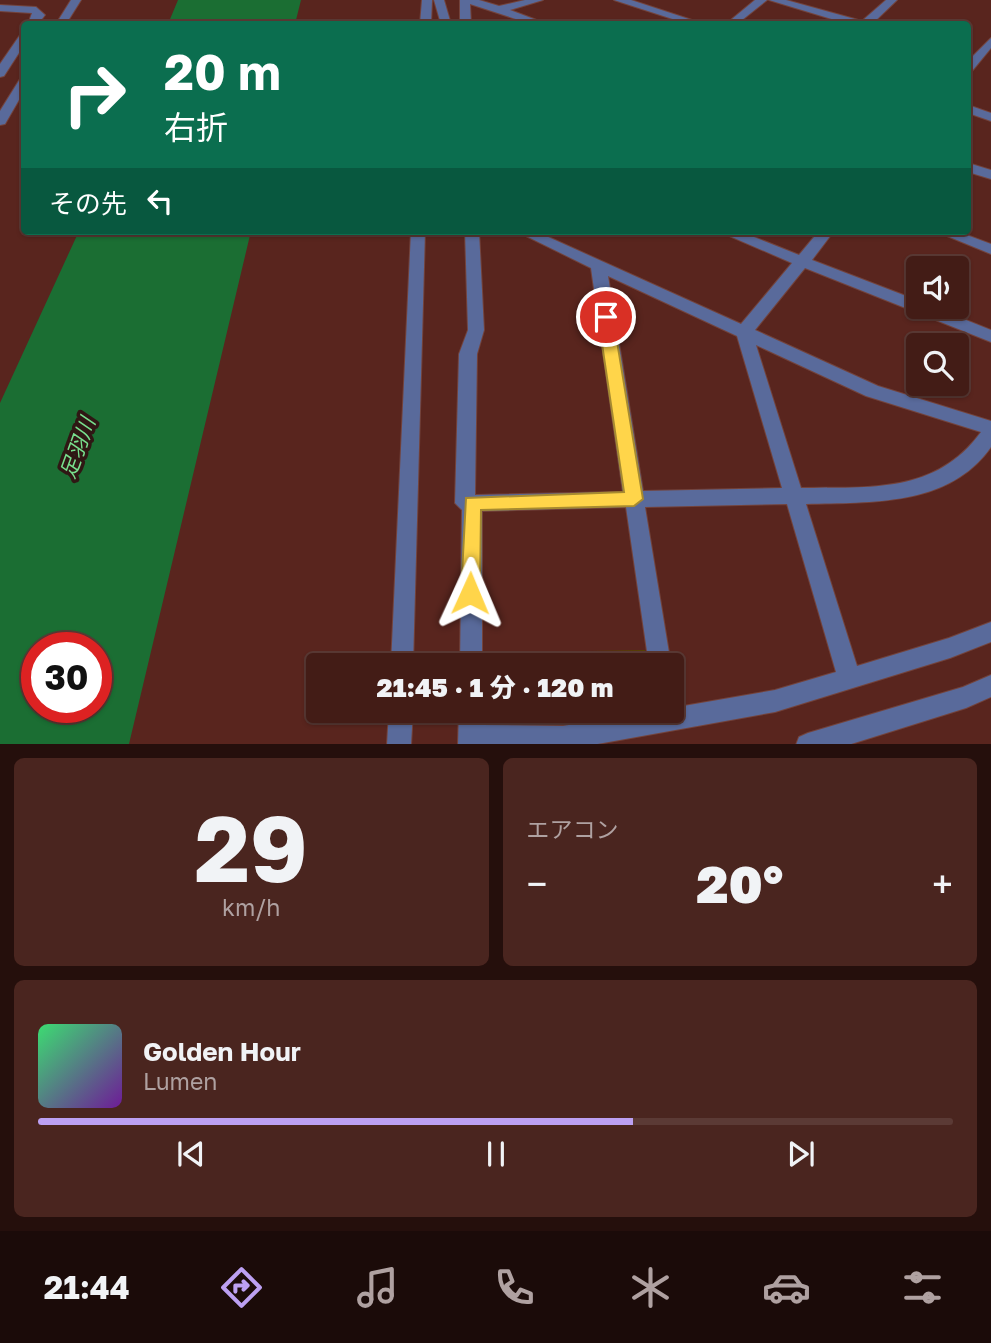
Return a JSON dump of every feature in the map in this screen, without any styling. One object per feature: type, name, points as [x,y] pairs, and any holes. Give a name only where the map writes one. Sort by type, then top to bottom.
[{"type":"street","points":[[63,21],[76,0]]},
{"type":"street","points":[[426,21],[427,0]]},
{"type":"street","points":[[439,0],[445,21]]},
{"type":"street","points":[[498,10],[538,0]]},
{"type":"street","points":[[619,0],[688,21]]},
{"type":"street","points":[[735,21],[762,0]]},
{"type":"street","points":[[774,0],[848,21]]},
{"type":"street","points":[[869,21],[892,0]]},
{"type":"street","points":[[466,21],[470,1],[532,21]]},
{"type":"street","points":[[0,8],[36,10],[39,15],[35,21]]},
{"type":"street","points":[[971,60],[991,41]]},
{"type":"street","points":[[0,73],[21,42]]},
{"type":"street","points":[[971,61],[991,63]]},
{"type":"street","points":[[0,121],[21,87]]},
{"type":"street","points":[[971,110],[991,117]]},
{"type":"street","points":[[971,168],[991,175]]},
{"type":"street","points":[[402,653],[418,235]]},
{"type":"street","points":[[472,235],[476,330],[468,354],[465,503],[885,494],[928,485],[953,474],[974,457],[991,433]]},
{"type":"street","points":[[532,235],[907,404],[991,428]]},
{"type":"street","points":[[735,235],[991,336]]},
{"type":"street","points":[[744,332],[824,235]]},
{"type":"street","points":[[953,235],[991,249]]},
{"type":"street","points":[[598,265],[658,653]]},
{"type":"street","points":[[744,332],[850,679]]},
{"type":"street","points":[[471,653],[472,503]]},
{"type":"street","points":[[684,714],[775,701],[991,632]]},
{"type":"street","points":[[808,744],[954,701],[991,686]]},
{"type":"street","points":[[400,744],[401,723]]},
{"type":"street","points":[[471,740],[563,738],[635,723]]},
{"type":"shaded area","points":[[645,650],[645,653],[487,653]]},
{"type":"water","points":[[178,0],[301,0],[296,21],[169,21]]},
{"type":"water","name":"足羽川","points":[[77,235],[250,235],[129,744],[0,744],[0,403]]},
{"type":"route","points":[[470,593],[472,503],[634,499],[606,317]]}]
